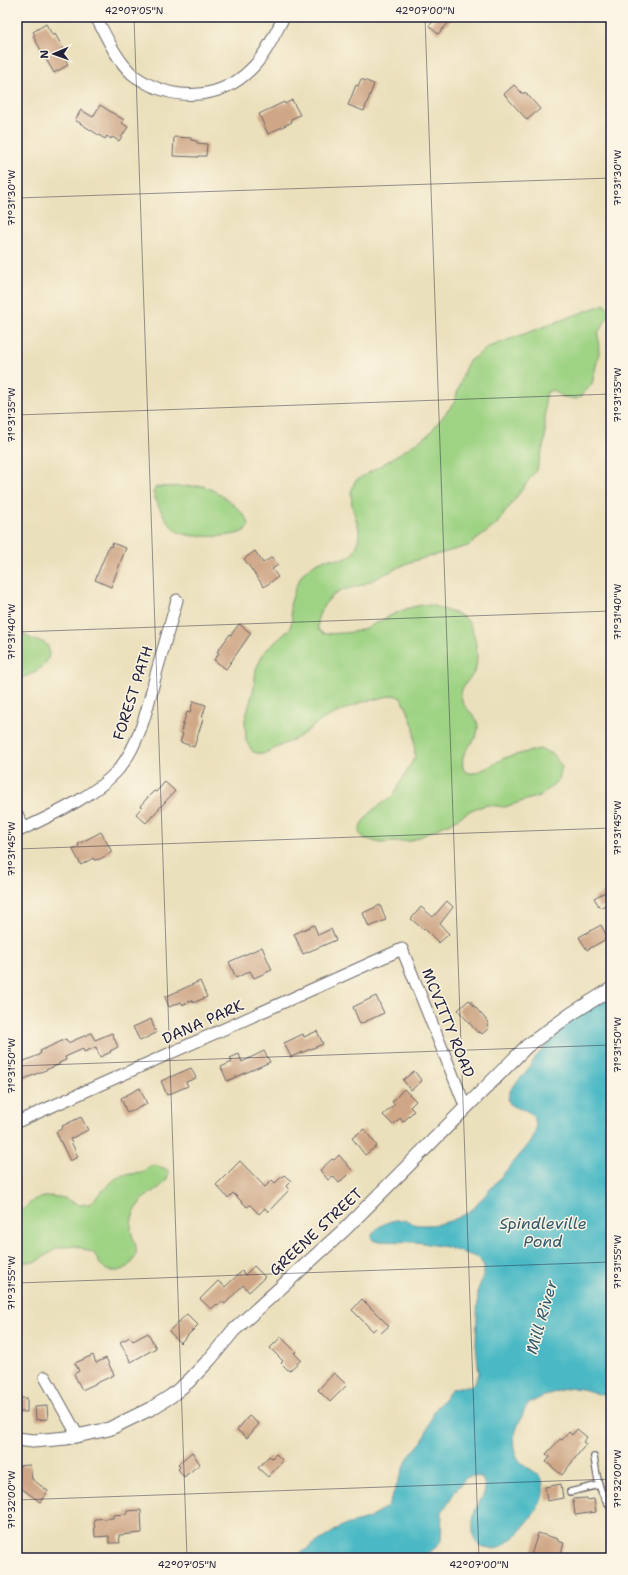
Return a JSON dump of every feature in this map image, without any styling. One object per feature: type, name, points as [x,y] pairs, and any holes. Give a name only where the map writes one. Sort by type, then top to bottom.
[{"type":"street","points":[[96,17],[121,62],[133,75],[158,88],[175,94],[190,96],[218,90],[238,80],[250,71],[263,55],[284,17]]},
{"type":"street","name":"FOREST PATH","points":[[21,830],[87,795],[118,770],[128,755],[137,736],[148,704],[177,600]]},
{"type":"street","points":[[17,814],[21,830]]},
{"type":"street","name":"MCVITTY ROAD","points":[[402,949],[466,1108]]},
{"type":"street","name":"DANA PARK","points":[[17,1122],[402,949]]},
{"type":"street","name":"GREENE STREET","points":[[17,1439],[33,1441],[48,1440],[78,1436],[109,1429],[130,1420],[171,1396],[188,1382],[210,1359],[233,1331],[344,1230],[527,1046],[571,1014],[611,989]]},
{"type":"street","points":[[45,1377],[78,1436]]},
{"type":"lane","points":[[594,1457],[599,1485],[604,1500],[611,1507]]},
{"type":"lane","points":[[570,1492],[599,1485]]},
{"type":"green space","points":[[605,304],[611,312],[598,333],[599,353],[592,384],[577,399],[563,397],[553,390],[547,392],[545,401],[545,440],[537,469],[496,525],[468,546],[410,562],[362,585],[343,590],[332,596],[324,605],[318,617],[318,629],[323,634],[359,631],[406,609],[422,605],[434,606],[465,618],[474,634],[477,662],[475,671],[465,684],[461,692],[461,696],[464,704],[475,718],[478,727],[474,740],[463,757],[463,769],[468,773],[474,773],[487,768],[504,758],[539,749],[553,754],[562,767],[559,779],[542,795],[505,807],[487,805],[473,809],[450,823],[411,841],[380,843],[364,838],[359,833],[361,824],[373,810],[393,795],[415,757],[414,728],[401,698],[394,695],[359,703],[323,719],[299,737],[263,754],[253,752],[246,741],[245,720],[254,688],[256,669],[264,652],[290,629],[292,620],[290,605],[296,586],[303,573],[316,563],[325,559],[345,559],[353,554],[358,543],[359,529],[352,506],[351,492],[355,481],[428,435],[454,403],[465,368],[469,361],[489,347]]},
{"type":"green space","points":[[203,486],[222,496],[242,513],[249,524],[244,531],[230,535],[198,536],[180,533],[172,527],[162,513],[153,493],[156,487]]},
{"type":"green space","points":[[17,629],[32,639],[45,643],[49,652],[48,658],[42,667],[17,680]]},
{"type":"green space","points":[[156,1165],[166,1169],[169,1172],[164,1183],[145,1197],[137,1207],[132,1219],[131,1227],[131,1232],[136,1246],[136,1254],[128,1267],[117,1271],[107,1270],[99,1263],[94,1253],[76,1246],[57,1248],[36,1262],[22,1262],[17,1264],[17,1214],[35,1199],[50,1196],[64,1198],[79,1205],[89,1204],[115,1179],[123,1175],[141,1173],[150,1166]]},
{"type":"water","name":"Spindleville Pond","points":[[611,998],[611,1396],[605,1396],[584,1389],[572,1388],[545,1396],[526,1407],[515,1434],[514,1450],[518,1459],[524,1465],[541,1477],[543,1495],[538,1507],[529,1521],[510,1541],[498,1548],[491,1549],[480,1546],[473,1534],[476,1509],[484,1494],[485,1487],[481,1477],[471,1476],[466,1478],[456,1490],[442,1512],[441,1541],[432,1551],[420,1558],[293,1558],[342,1526],[368,1519],[388,1506],[408,1458],[423,1440],[435,1410],[452,1389],[459,1387],[470,1387],[475,1382],[479,1374],[476,1344],[478,1290],[484,1274],[484,1266],[479,1258],[446,1247],[416,1242],[374,1241],[371,1238],[373,1234],[384,1224],[395,1220],[404,1220],[417,1225],[445,1223],[469,1212],[474,1208],[531,1142],[535,1134],[536,1125],[534,1117],[527,1111],[514,1107],[510,1104],[508,1098],[511,1089],[536,1057],[568,1022]]},
{"type":"building","points":[[437,17],[454,17],[438,34],[429,26]]},
{"type":"building","points":[[46,24],[53,36],[55,34],[63,48],[61,49],[68,65],[54,73],[33,36],[35,35],[33,32]]},
{"type":"building","points":[[361,79],[374,84],[364,111],[348,105],[356,85],[358,86]]},
{"type":"building","points":[[514,85],[523,94],[525,92],[540,109],[527,120],[504,94]]},
{"type":"building","points":[[292,100],[300,115],[291,119],[292,122],[268,134],[259,114],[284,102],[285,104]]},
{"type":"building","points":[[100,105],[124,120],[122,123],[128,127],[119,141],[112,137],[111,139],[107,136],[105,139],[75,120],[81,110],[93,117]]},
{"type":"building","points":[[174,137],[191,138],[191,140],[197,141],[197,143],[207,144],[206,156],[173,156]]},
{"type":"building","points":[[112,543],[126,548],[111,587],[95,580],[109,546],[111,547]]},
{"type":"building","points":[[255,551],[263,563],[272,557],[278,565],[272,569],[278,577],[264,587],[244,559]]},
{"type":"building","points":[[239,624],[251,633],[226,669],[214,660],[219,653],[217,652]]},
{"type":"building","points":[[193,701],[206,705],[194,747],[180,742],[183,734],[181,733],[182,727],[187,712],[190,713]]},
{"type":"building","points":[[165,782],[175,791],[146,823],[136,814],[142,807],[140,806]]},
{"type":"building","points":[[101,832],[112,852],[100,859],[94,860],[93,858],[81,865],[73,850],[79,846],[78,844]]},
{"type":"building","points":[[605,892],[610,902],[600,908],[594,898]]},
{"type":"building","points":[[447,901],[453,907],[440,924],[449,934],[439,943],[424,928],[423,929],[411,919],[421,907],[433,917]]},
{"type":"building","points":[[380,905],[386,920],[369,927],[363,913]]},
{"type":"building","points":[[314,925],[318,935],[331,929],[336,940],[303,954],[294,934]]},
{"type":"building","points":[[601,925],[608,938],[587,950],[579,937]]},
{"type":"building","points":[[262,947],[272,970],[254,978],[250,971],[236,978],[229,962]]},
{"type":"building","points":[[200,981],[207,997],[193,1003],[192,1000],[183,1005],[181,1002],[169,1007],[165,997]]},
{"type":"building","points":[[376,996],[384,1013],[360,1024],[353,1007]]},
{"type":"building","points":[[469,1000],[489,1023],[487,1025],[489,1028],[482,1034],[479,1031],[478,1033],[458,1010]]},
{"type":"building","points":[[151,1019],[156,1033],[140,1041],[133,1027]]},
{"type":"building","points":[[317,1031],[323,1044],[291,1057],[284,1043],[303,1034],[304,1037]]},
{"type":"building","points":[[91,1033],[95,1040],[112,1033],[118,1047],[100,1057],[96,1047],[84,1052],[83,1049],[65,1057],[66,1060],[59,1063],[60,1064],[17,1082],[17,1064],[39,1055],[41,1053],[40,1051],[66,1039],[68,1043]]},
{"type":"building","points":[[264,1051],[270,1062],[227,1081],[221,1067],[232,1062],[230,1058],[239,1054],[242,1062]]},
{"type":"building","points":[[191,1068],[196,1078],[186,1082],[188,1086],[167,1095],[161,1081]]},
{"type":"building","points":[[414,1071],[422,1081],[411,1090],[403,1080]]},
{"type":"building","points":[[140,1088],[147,1104],[127,1113],[121,1098]]},
{"type":"building","points":[[404,1089],[416,1101],[410,1107],[414,1111],[403,1122],[400,1118],[393,1125],[383,1115],[395,1104],[392,1102]]},
{"type":"building","points":[[81,1117],[88,1130],[70,1139],[78,1157],[70,1161],[56,1132],[63,1128],[62,1126]]},
{"type":"building","points":[[364,1129],[377,1146],[365,1155],[352,1138]]},
{"type":"building","points":[[339,1155],[352,1170],[339,1183],[333,1176],[328,1180],[320,1170]]},
{"type":"building","points":[[240,1161],[265,1187],[272,1180],[275,1183],[284,1175],[291,1181],[286,1186],[289,1190],[268,1212],[265,1208],[259,1214],[250,1205],[247,1207],[233,1193],[228,1198],[216,1185]]},
{"type":"building","points":[[254,1266],[265,1277],[249,1292],[243,1285],[225,1304],[222,1301],[218,1306],[217,1304],[211,1309],[200,1299],[218,1281],[225,1287],[242,1271],[245,1275]]},
{"type":"building","points":[[362,1299],[389,1326],[381,1333],[376,1328],[373,1331],[352,1310]]},
{"type":"building","points":[[187,1314],[198,1325],[180,1343],[169,1331]]},
{"type":"building","points":[[148,1333],[156,1348],[131,1362],[120,1342],[130,1337],[133,1341]]},
{"type":"building","points":[[281,1337],[296,1352],[294,1353],[301,1360],[289,1371],[281,1363],[283,1361],[270,1348]]},
{"type":"building","points":[[93,1355],[96,1363],[106,1358],[114,1375],[82,1390],[74,1374],[79,1371],[75,1363]]},
{"type":"building","points":[[334,1373],[347,1385],[330,1402],[318,1390]]},
{"type":"building","points":[[17,1398],[27,1398],[27,1412],[17,1412]]},
{"type":"building","points":[[47,1406],[48,1419],[36,1420],[35,1407]]},
{"type":"building","points":[[249,1416],[259,1424],[247,1438],[237,1430]]},
{"type":"building","points":[[577,1429],[587,1437],[583,1442],[586,1444],[562,1475],[546,1462],[550,1457],[546,1454],[560,1439],[562,1440],[569,1432],[572,1435]]},
{"type":"building","points":[[192,1452],[200,1464],[184,1477],[178,1469],[180,1467],[178,1464]]},
{"type":"building","points":[[276,1454],[283,1461],[268,1477],[258,1468],[269,1456],[272,1458]]},
{"type":"building","points":[[30,1465],[32,1479],[48,1491],[40,1502],[17,1485],[17,1466]]},
{"type":"building","points":[[561,1484],[563,1498],[547,1501],[545,1487]]},
{"type":"building","points":[[587,1498],[587,1500],[594,1499],[596,1512],[575,1515],[573,1499]]},
{"type":"building","points":[[141,1510],[142,1533],[119,1535],[120,1543],[109,1543],[109,1536],[95,1537],[94,1519],[113,1518],[113,1515],[127,1514],[127,1511]]},
{"type":"building","points":[[538,1533],[558,1539],[558,1541],[564,1543],[560,1558],[530,1558]]},
{"type":"water label","name":"Mill River","points":[[541,1317]]}]
